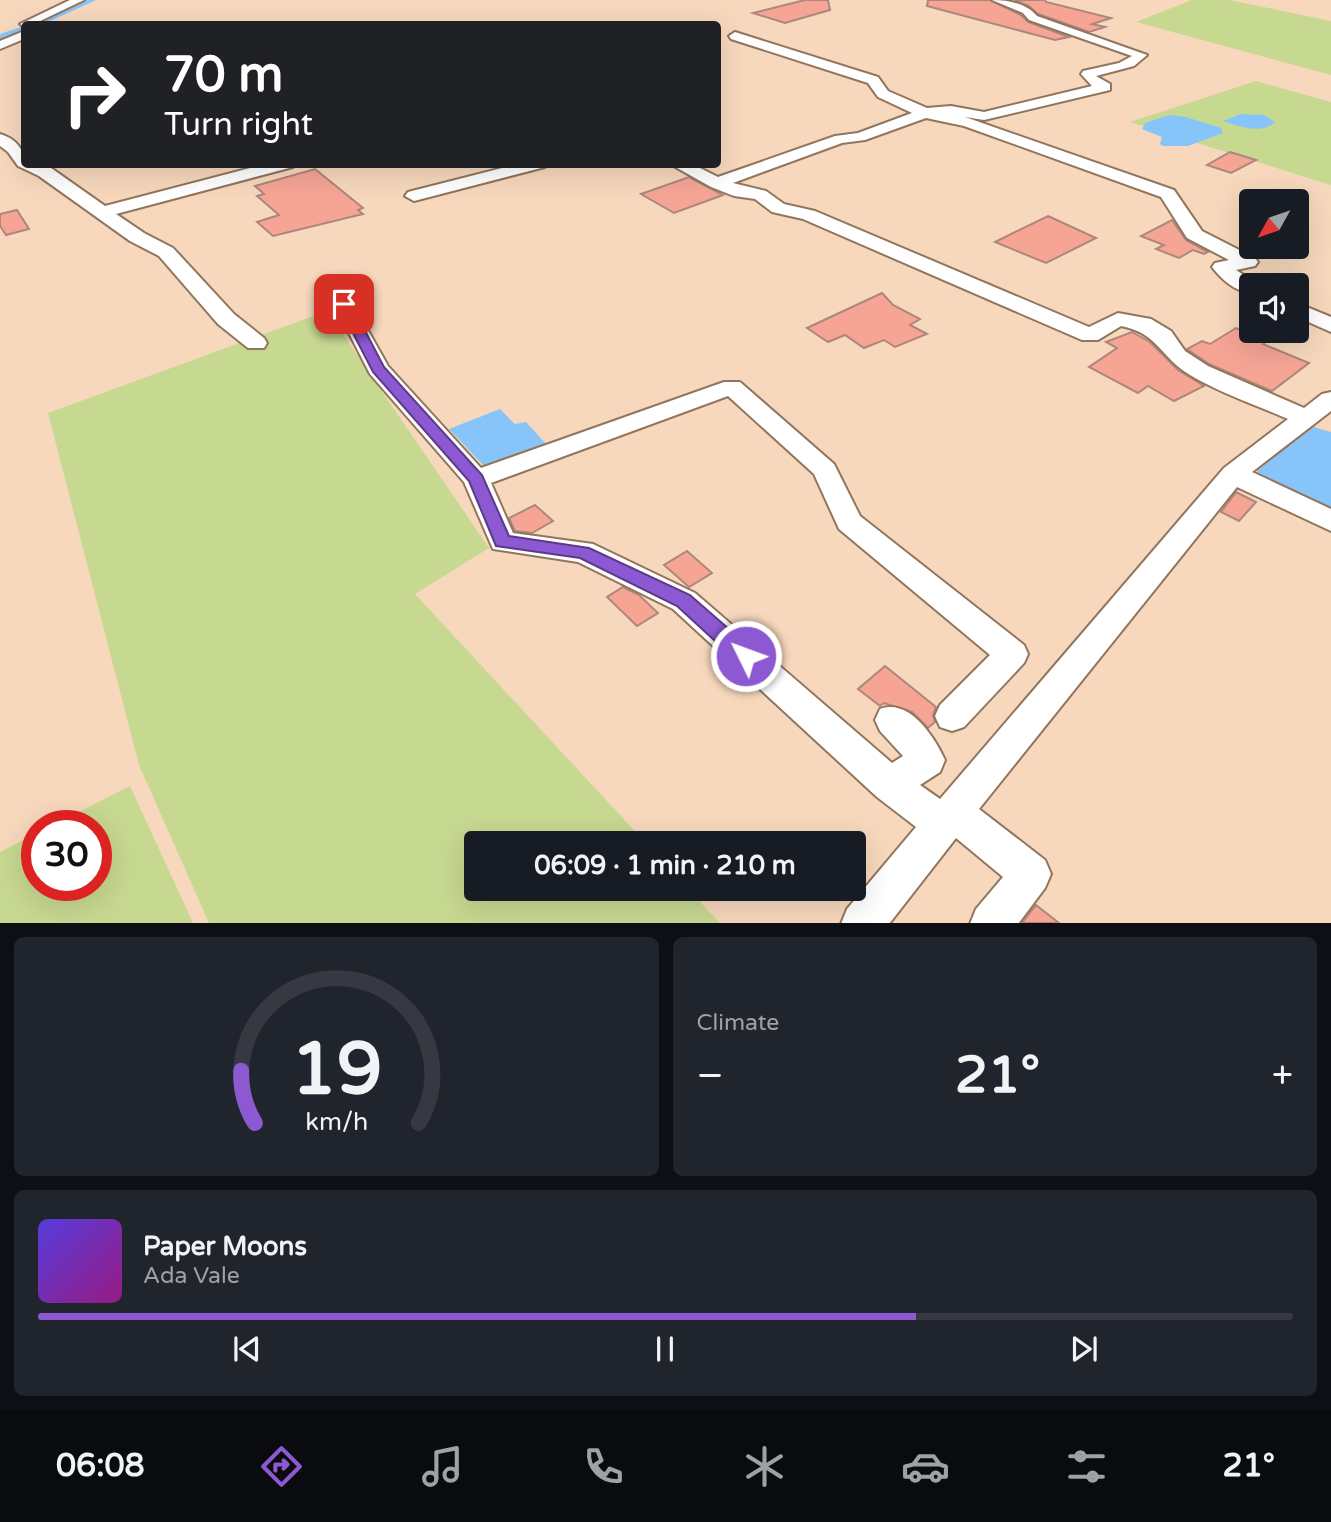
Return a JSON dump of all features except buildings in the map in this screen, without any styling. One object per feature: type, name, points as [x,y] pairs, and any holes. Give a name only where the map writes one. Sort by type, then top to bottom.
[{"type":"street","points":[[717,183],[840,139],[860,136],[925,113],[951,110],[984,116],[1105,86],[1092,81],[1088,74],[1123,67],[1135,62],[1140,55],[1033,18],[1027,11],[997,0]]},
{"type":"street","points":[[55,21],[83,3]]},
{"type":"street","points":[[36,21],[83,3]]},
{"type":"street","points":[[0,34],[21,26]]},
{"type":"street","points":[[0,45],[21,36]]},
{"type":"street","points":[[735,36],[873,80],[883,94],[925,113],[968,122],[1168,194],[1176,211],[1193,226],[1194,234],[1248,262],[1222,267],[1239,283]]},
{"type":"street","points":[[0,139],[14,149],[21,159]]},
{"type":"street","points":[[35,168],[45,172],[137,237],[166,252],[226,319],[256,343]]},
{"type":"street","points":[[103,212],[272,168]]},
{"type":"street","points":[[414,195],[523,168]]},
{"type":"street","points":[[686,168],[740,192],[760,195],[778,208],[809,215],[1090,335],[1118,319],[1143,324],[1163,336],[1177,356],[1200,371],[1306,418]]},
{"type":"street","points":[[344,304],[378,369],[476,479],[503,542],[583,552],[684,601],[890,785],[948,818],[1031,874],[991,923]]},
{"type":"street","points":[[1309,314],[1331,324]]},
{"type":"street","points":[[476,479],[732,387],[825,470],[849,522],[1012,654],[952,716]]},
{"type":"street","points":[[862,923],[1233,474],[1331,399]]},
{"type":"street","points":[[1233,474],[1331,521]]},
{"type":"street","points":[[890,785],[927,760],[906,732],[892,720]]},
{"type":"green space","points":[[1192,0],[1229,0],[1331,21],[1331,75],[1136,22]]},
{"type":"green space","points":[[1256,81],[1331,102],[1331,185],[1130,122]]},
{"type":"green space","points":[[327,311],[489,548],[415,594],[635,831],[464,831],[464,901],[699,901],[720,923],[209,923],[139,765],[48,413]]},
{"type":"green space","points":[[130,786],[193,923],[0,923],[0,852],[21,841],[21,901],[112,901],[112,810],[83,810]]},
{"type":"water","points":[[1241,114],[1264,115],[1275,122],[1257,129],[1223,121]]},
{"type":"water","points":[[1169,115],[1186,117],[1221,128],[1223,133],[1188,146],[1163,146],[1160,144],[1162,137],[1142,129],[1145,123]]},
{"type":"water","points":[[500,409],[515,424],[526,422],[547,445],[484,466],[449,429]]},
{"type":"water","points":[[1314,427],[1331,432],[1331,512],[1261,477],[1257,471],[1304,430]]},
{"type":"waterway","points":[[43,21],[91,0]]},
{"type":"waterway","points":[[0,38],[21,30]]},
{"type":"route","points":[[344,304],[378,369],[476,479],[503,542],[583,552],[684,601],[746,656]]}]
